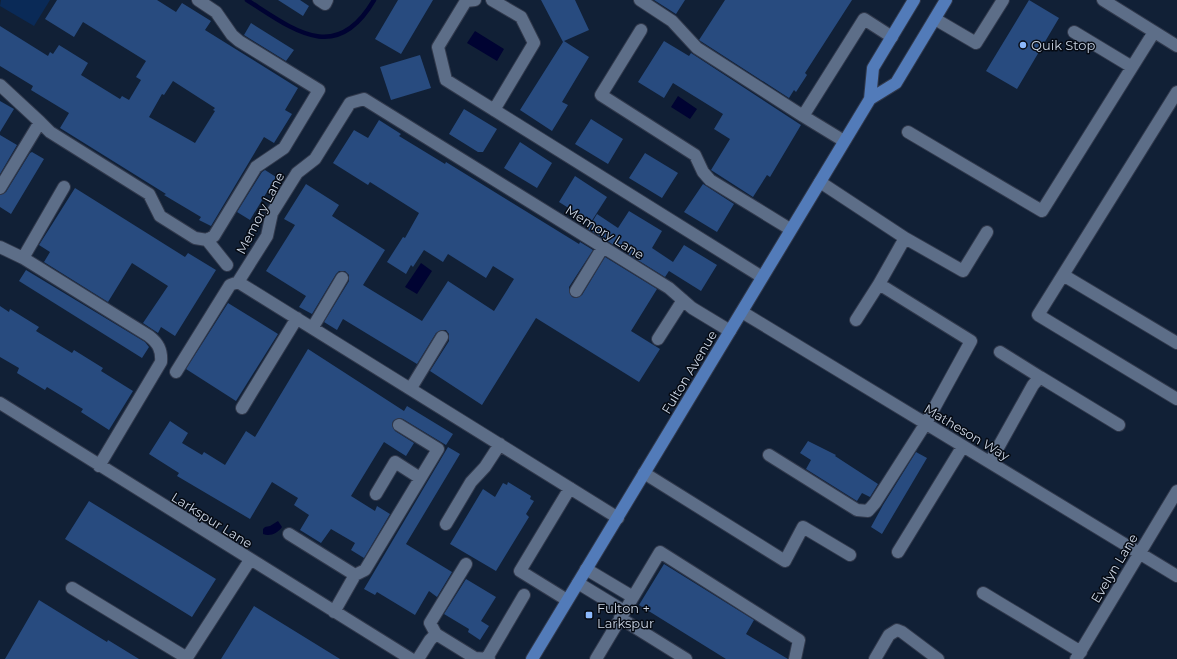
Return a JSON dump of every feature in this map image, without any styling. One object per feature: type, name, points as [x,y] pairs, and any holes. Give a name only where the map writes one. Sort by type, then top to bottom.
[{"type":"main road","name":"Fulton Avenue","points":[[535,658],[567,600],[618,518],[742,312],[790,229],[870,99],[873,68],[914,0]]},
{"type":"main road","name":"Fulton Avenue","points":[[870,99],[896,83],[946,0]]},
{"type":"street","points":[[0,85],[50,132],[149,194],[163,218],[195,238],[207,240],[214,236],[256,167],[286,146],[319,90],[239,41],[232,35],[216,12],[198,0]]},
{"type":"street","points":[[319,0],[325,4],[327,0]]},
{"type":"street","points":[[476,0],[466,1],[438,47],[446,80],[762,276]]},
{"type":"street","points":[[492,0],[521,17],[534,43],[494,110]]},
{"type":"street","points":[[640,0],[672,21],[697,48],[844,141]]},
{"type":"street","points":[[935,19],[976,43],[1003,0]]},
{"type":"street","points":[[1103,0],[1177,46]]},
{"type":"street","points":[[803,116],[864,19],[892,37]]},
{"type":"street","points":[[641,30],[601,95],[694,154],[703,172],[710,180],[790,229]]},
{"type":"street","points":[[1074,32],[1132,67]]},
{"type":"street","points":[[908,132],[1042,211],[1154,32]]},
{"type":"street","points":[[1177,92],[1038,315],[1177,399]]},
{"type":"street","name":"Memory Lane","points":[[176,372],[230,285],[238,282],[267,236],[272,213],[297,173],[315,160],[350,103],[364,99],[669,288],[692,308],[730,331]]},
{"type":"street","points":[[0,188],[40,122]]},
{"type":"street","points":[[820,182],[905,238],[963,271],[987,232]]},
{"type":"street","points":[[23,258],[64,187]]},
{"type":"street","points":[[856,320],[879,284],[905,238]]},
{"type":"street","points":[[207,240],[227,265]]},
{"type":"street","points":[[0,247],[23,258],[154,340],[158,345],[161,357],[157,370],[99,466]]},
{"type":"street","points":[[576,291],[603,247]]},
{"type":"street","points":[[1063,275],[1177,343]]},
{"type":"street","points":[[313,327],[342,278]]},
{"type":"street","points":[[238,282],[313,327],[618,518]]},
{"type":"street","points":[[769,455],[856,510],[868,510],[875,503],[926,423],[971,341],[879,284]]},
{"type":"street","points":[[658,339],[683,300]]},
{"type":"street","name":"Matheson Way","points":[[742,312],[1177,576]]},
{"type":"street","points":[[242,408],[297,318]]},
{"type":"street","points":[[411,388],[442,337]]},
{"type":"street","points":[[1000,352],[1119,425]]},
{"type":"street","points":[[990,462],[1033,385],[1040,377]]},
{"type":"street","name":"Larkspur Lane","points":[[0,403],[411,659]]},
{"type":"street","points":[[334,612],[355,575],[365,570],[438,449],[399,425]]},
{"type":"street","points":[[446,524],[471,482],[486,467],[500,444]]},
{"type":"street","points":[[898,552],[963,446]]},
{"type":"street","points":[[376,494],[395,462],[420,478]]},
{"type":"street","points":[[644,473],[785,561],[803,526],[850,555]]},
{"type":"street","points":[[567,600],[520,571],[570,488]]},
{"type":"street","name":"Evelyn Lane","points":[[1078,655],[1177,491]]},
{"type":"street","points":[[289,534],[355,575]]},
{"type":"street","points":[[596,659],[660,552],[799,640],[795,659]]},
{"type":"street","points":[[72,588],[186,659],[250,560]]},
{"type":"street","points":[[466,564],[430,623],[436,634],[475,658],[488,658],[524,595]]},
{"type":"street","points":[[586,569],[633,597]]},
{"type":"street","points":[[578,583],[686,659]]},
{"type":"street","points":[[984,593],[1078,655]]},
{"type":"street","points":[[875,659],[889,635],[897,630],[902,632],[938,659]]},
{"type":"street","points":[[418,659],[430,640],[436,634]]},
{"type":"shaded area","points":[[1,0],[50,0],[34,26],[0,6]]},
{"type":"shaded area","points":[[475,31],[504,49],[497,61],[467,43]]},
{"type":"shaded area","points":[[678,96],[697,109],[690,119],[671,107]]},
{"type":"shaded area","points":[[421,263],[432,271],[417,294],[405,287]]},
{"type":"shaded area","points":[[278,521],[282,527],[278,531],[271,535],[263,534],[263,529],[265,527]]},
{"type":"building","points":[[57,0],[157,0],[176,12],[182,3],[211,21],[205,30],[298,88],[285,110],[292,114],[274,143],[264,137],[211,226],[199,220],[201,217],[164,195],[166,194],[60,128],[69,113],[31,90],[33,86],[0,66],[0,26],[48,56],[50,52],[53,54],[59,45],[88,63],[81,75],[120,99],[122,96],[129,100],[141,80],[136,77],[146,61],[83,22],[74,37],[45,19]],"holes":[[[173,81],[215,108],[213,110],[215,111],[195,143],[149,117],[162,94],[164,95]]]},
{"type":"building","points":[[278,0],[300,0],[309,6],[303,16]]},
{"type":"building","points":[[398,0],[433,0],[401,54],[375,39]]},
{"type":"building","points":[[541,0],[575,0],[589,30],[564,41],[589,57],[562,102],[568,105],[552,131],[520,110],[563,42]]},
{"type":"building","points":[[654,0],[685,0],[676,14]]},
{"type":"building","points":[[725,0],[852,0],[805,73],[807,75],[796,92],[794,90],[789,98],[699,40]]},
{"type":"building","name":"Quik Stop","points":[[1029,0],[1059,18],[1017,89],[986,71]]},
{"type":"building","points":[[251,23],[294,50],[286,61],[244,35]]},
{"type":"building","points":[[664,41],[689,56],[691,53],[801,125],[770,177],[767,175],[753,197],[711,170],[730,139],[714,129],[723,114],[673,83],[664,98],[638,82]]},
{"type":"building","points":[[420,55],[431,88],[391,100],[380,67]]},
{"type":"building","points":[[0,101],[14,109],[0,132]]},
{"type":"building","points":[[464,109],[497,129],[483,152],[478,152],[449,134]]},
{"type":"building","points":[[591,119],[623,139],[608,164],[575,144]]},
{"type":"building","points":[[379,120],[401,134],[399,136],[445,164],[446,162],[579,244],[580,242],[593,250],[569,287],[572,297],[576,298],[582,295],[605,257],[657,289],[631,331],[660,349],[639,382],[536,318],[482,405],[430,371],[449,341],[449,334],[446,330],[436,333],[417,364],[343,319],[337,330],[324,322],[349,281],[349,275],[345,271],[339,271],[336,274],[312,314],[299,307],[306,296],[266,271],[295,225],[284,219],[306,184],[339,205],[332,216],[385,250],[363,285],[422,321],[448,281],[494,311],[514,279],[493,266],[486,278],[448,254],[443,262],[424,250],[413,267],[411,265],[406,274],[387,262],[403,237],[405,238],[419,213],[370,182],[368,185],[333,163],[354,130],[368,138]]},
{"type":"building","points":[[0,135],[17,145],[0,174]]},
{"type":"building","points":[[520,142],[552,163],[537,188],[504,168]]},
{"type":"building","points":[[32,152],[44,159],[11,214],[0,207],[0,195],[6,192]]},
{"type":"building","points":[[645,153],[678,173],[662,198],[629,178]]},
{"type":"building","points":[[265,170],[276,177],[250,220],[237,212],[262,172]]},
{"type":"building","points":[[575,176],[607,197],[591,222],[559,202]]},
{"type":"building","points":[[703,184],[734,204],[717,232],[684,212]]},
{"type":"building","points":[[75,188],[185,257],[188,253],[216,270],[175,336],[161,327],[158,333],[143,323],[168,286],[132,263],[108,302],[44,262],[50,252],[39,245]]},
{"type":"building","points":[[629,211],[662,231],[652,248],[673,262],[684,245],[717,265],[701,291],[669,271],[665,277],[588,229],[597,214],[618,228]]},
{"type":"building","points":[[26,270],[145,342],[149,347],[142,358],[19,281]]},
{"type":"building","points":[[228,303],[278,334],[236,401],[186,369]]},
{"type":"building","points":[[0,306],[9,312],[10,309],[39,327],[36,331],[72,353],[74,350],[103,368],[101,371],[133,391],[109,430],[81,412],[83,409],[47,387],[45,390],[17,373],[19,368],[0,357]]},
{"type":"building","points":[[308,349],[404,411],[407,406],[453,434],[446,445],[403,419],[399,418],[393,421],[392,425],[395,431],[414,443],[406,456],[384,442],[351,496],[375,511],[377,506],[390,514],[364,558],[351,550],[355,543],[331,529],[321,543],[300,530],[309,515],[294,505],[298,498],[272,482],[250,519],[177,476],[179,473],[149,454],[170,421],[188,433],[182,443],[202,455],[204,452],[225,465],[246,431],[255,437]]},
{"type":"building","points":[[808,441],[836,455],[835,456],[878,484],[870,497],[862,493],[857,501],[806,469],[811,460],[800,453]]},
{"type":"building","points":[[448,447],[460,454],[406,544],[452,572],[437,597],[429,591],[415,615],[377,592],[375,595],[364,589]]},
{"type":"building","points":[[916,452],[927,458],[882,534],[871,527]]},
{"type":"building","points":[[508,482],[531,496],[530,499],[534,501],[526,514],[529,517],[496,571],[450,544],[483,489],[495,497],[503,483],[507,485]]},
{"type":"building","points":[[89,501],[216,579],[192,617],[65,539]]},
{"type":"building","points":[[664,564],[754,620],[746,634],[788,659],[726,659],[639,605]]},
{"type":"building","points":[[466,579],[496,597],[481,621],[489,626],[480,640],[468,632],[469,629],[444,614]]},
{"type":"building","points":[[39,600],[107,642],[108,640],[139,659],[5,659]]},
{"type":"building","points":[[254,606],[340,659],[221,659]]},
{"type":"waterway","points":[[247,0],[281,22],[314,36],[330,36],[345,32],[360,20],[374,0]]},
{"type":"place","name":"Quik Stop","points":[[1023,45]]},
{"type":"place","name":"Fulton + Larkspur","points":[[589,615]]}]
